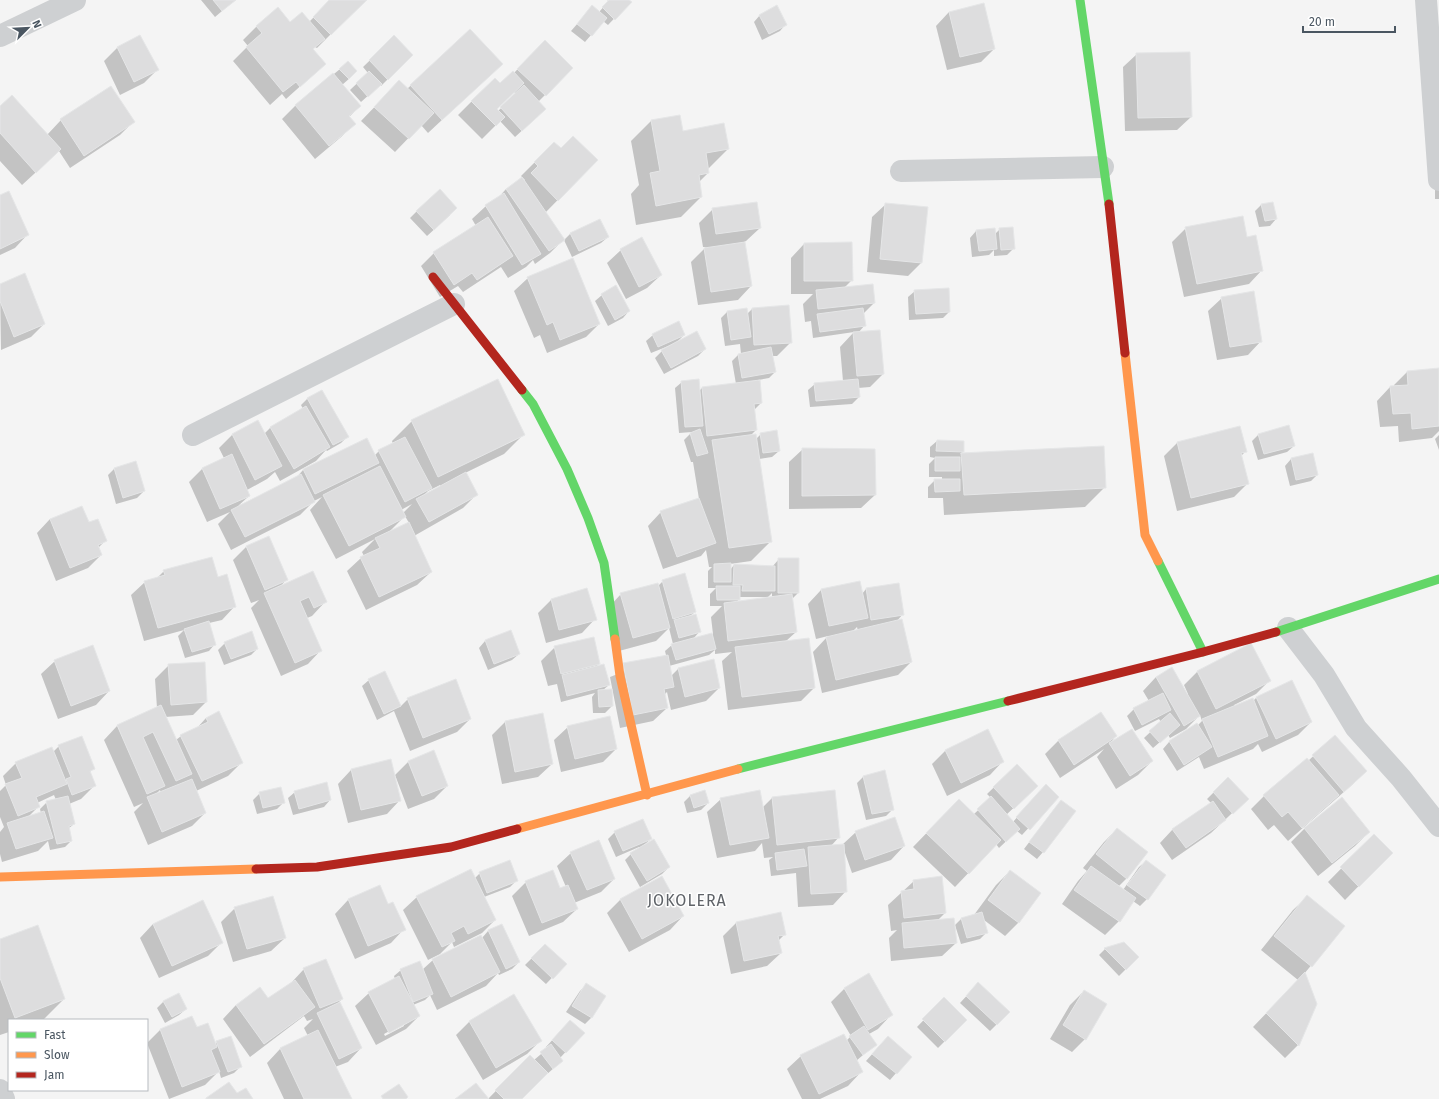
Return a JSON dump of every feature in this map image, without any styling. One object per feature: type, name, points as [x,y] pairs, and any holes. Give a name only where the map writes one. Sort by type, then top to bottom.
[{"type":"street","points":[[0,36],[75,0]]},
{"type":"street","points":[[1080,0],[1103,167],[1145,535],[1203,652]]},
{"type":"street","points":[[1426,0],[1439,180]]},
{"type":"street","points":[[901,171],[1103,167]]},
{"type":"street","points":[[433,276],[533,404],[566,469],[588,518],[604,563],[620,676],[647,795]]},
{"type":"street","points":[[193,435],[454,304]]},
{"type":"street","points":[[0,877],[317,867],[451,847],[761,763],[1203,652],[1288,628],[1439,579]]},
{"type":"street","points":[[1288,628],[1324,675],[1356,728],[1401,778],[1439,826]]},
{"type":"street","points":[[0,1090],[4,1099]]},
{"type":"building","points":[[213,0],[236,0],[222,11]]},
{"type":"building","points":[[329,0],[367,0],[331,35],[313,17]]},
{"type":"building","points":[[609,0],[629,0],[632,2],[615,20],[602,7]]},
{"type":"building","points":[[984,3],[995,49],[960,57],[949,12]]},
{"type":"building","points":[[592,5],[607,18],[592,36],[577,24]]},
{"type":"building","points":[[777,5],[787,25],[769,34],[759,15]]},
{"type":"building","points":[[278,7],[290,22],[302,12],[325,39],[313,49],[326,64],[300,87],[296,82],[283,92],[246,47],[262,33],[256,26]]},
{"type":"building","points":[[470,29],[503,64],[442,120],[410,85]]},
{"type":"building","points":[[140,35],[159,70],[134,82],[117,47]]},
{"type":"building","points":[[394,35],[413,55],[388,80],[369,60]]},
{"type":"building","points":[[545,40],[573,68],[546,96],[517,69]]},
{"type":"building","points":[[1190,52],[1192,117],[1138,118],[1136,53]]},
{"type":"building","points":[[348,61],[357,71],[349,79],[339,69]]},
{"type":"building","points":[[369,71],[382,84],[368,97],[356,83]]},
{"type":"building","points":[[513,71],[524,83],[497,109],[505,117],[496,126],[471,101],[495,78],[500,83]]},
{"type":"building","points":[[333,73],[361,106],[349,116],[356,124],[329,146],[295,105]]},
{"type":"building","points":[[399,80],[434,113],[409,139],[374,107]]},
{"type":"building","points":[[524,85],[546,109],[522,131],[500,107]]},
{"type":"building","points":[[111,86],[135,122],[84,156],[60,119]]},
{"type":"building","points":[[12,95],[61,149],[36,173],[0,133],[0,106]]},
{"type":"building","points":[[680,115],[683,131],[724,123],[729,149],[706,153],[709,173],[699,175],[702,197],[656,206],[650,173],[660,171],[651,120]]},
{"type":"building","points":[[573,136],[598,160],[558,201],[531,173],[538,166],[534,162],[554,142],[561,148]]},
{"type":"building","points":[[522,177],[565,240],[549,251],[506,189]]},
{"type":"building","points":[[440,189],[457,208],[434,230],[416,211]]},
{"type":"building","points":[[9,191],[29,235],[0,249],[0,195]]},
{"type":"building","points":[[504,193],[541,254],[522,265],[485,205]]},
{"type":"building","points":[[757,202],[761,228],[716,234],[712,208]]},
{"type":"building","points":[[1273,202],[1277,219],[1265,221],[1261,204]]},
{"type":"building","points":[[885,203],[928,207],[922,263],[880,259]]},
{"type":"building","points":[[1243,216],[1247,237],[1256,235],[1263,271],[1197,284],[1185,227]]},
{"type":"building","points":[[488,217],[513,256],[477,280],[472,273],[454,285],[433,252]]},
{"type":"building","points":[[600,219],[609,237],[579,251],[570,233]]},
{"type":"building","points":[[1013,227],[1015,249],[1001,250],[999,228]]},
{"type":"building","points":[[995,228],[997,249],[979,251],[976,230]]},
{"type":"building","points":[[642,237],[662,275],[639,287],[620,249]]},
{"type":"building","points":[[745,242],[752,286],[711,292],[704,248]]},
{"type":"building","points":[[852,242],[853,281],[804,281],[804,243]]},
{"type":"building","points":[[573,258],[600,324],[560,340],[553,322],[547,325],[527,277]]},
{"type":"building","points":[[25,273],[45,324],[14,337],[0,301],[0,284]]},
{"type":"building","points":[[873,284],[875,303],[818,309],[816,290]]},
{"type":"building","points":[[616,285],[630,311],[615,320],[601,294]]},
{"type":"building","points":[[949,288],[950,312],[916,314],[914,290]]},
{"type":"building","points":[[1254,291],[1262,342],[1230,347],[1221,297]]},
{"type":"building","points":[[789,305],[792,343],[754,345],[752,308]]},
{"type":"building","points":[[747,308],[751,337],[731,340],[727,311]]},
{"type":"building","points":[[863,308],[866,326],[820,332],[817,314]]},
{"type":"building","points":[[679,321],[685,335],[658,347],[652,334]]},
{"type":"building","points":[[880,330],[884,374],[857,376],[853,332]]},
{"type":"building","points":[[697,331],[706,349],[671,368],[661,350]]},
{"type":"building","points":[[771,347],[776,372],[742,378],[738,354]]},
{"type":"building","points":[[1439,368],[1439,426],[1412,429],[1411,413],[1393,414],[1390,386],[1408,385],[1407,371]]},
{"type":"building","points":[[498,379],[525,435],[438,477],[411,420]]},
{"type":"building","points":[[699,379],[703,426],[685,427],[681,381]]},
{"type":"building","points":[[858,379],[860,397],[816,401],[814,383]]},
{"type":"building","points":[[760,380],[762,403],[754,404],[757,430],[707,436],[702,387]]},
{"type":"building","points":[[322,390],[349,437],[333,445],[307,398]]},
{"type":"building","points":[[306,406],[330,447],[294,469],[270,427]]},
{"type":"building","points":[[258,420],[282,466],[255,480],[232,434]]},
{"type":"building","points":[[1289,425],[1295,446],[1264,454],[1258,434]]},
{"type":"building","points":[[1240,426],[1247,452],[1241,453],[1249,484],[1191,498],[1177,442]]},
{"type":"building","points":[[700,429],[708,453],[697,456],[690,433]]},
{"type":"building","points":[[777,430],[780,451],[763,453],[760,433]]},
{"type":"building","points":[[756,434],[772,542],[729,548],[712,440]]},
{"type":"building","points":[[405,437],[432,488],[405,502],[378,450]]},
{"type":"building","points":[[367,438],[379,463],[315,494],[303,469]]},
{"type":"building","points":[[937,440],[964,441],[964,452],[936,451]]},
{"type":"building","points":[[1104,446],[1106,488],[964,495],[961,453]]},
{"type":"building","points":[[802,448],[875,449],[876,495],[802,496]]},
{"type":"building","points":[[1313,453],[1318,475],[1296,480],[1291,458]]},
{"type":"building","points":[[232,454],[250,496],[220,509],[202,468]]},
{"type":"building","points":[[935,457],[960,457],[960,471],[935,471]]},
{"type":"building","points":[[136,461],[145,491],[123,498],[114,468]]},
{"type":"building","points":[[380,466],[406,517],[349,546],[323,495]]},
{"type":"building","points":[[466,472],[478,495],[429,522],[416,499]]},
{"type":"building","points":[[301,474],[315,502],[245,537],[231,510]]},
{"type":"building","points":[[934,479],[960,479],[960,491],[935,492]]},
{"type":"building","points":[[699,498],[716,543],[677,557],[660,511]]},
{"type":"building","points":[[82,506],[89,522],[98,519],[107,541],[98,545],[102,555],[70,568],[50,519]]},
{"type":"building","points":[[409,522],[432,572],[379,597],[360,557],[380,548],[375,538]]},
{"type":"building","points":[[269,536],[288,580],[265,590],[246,546]]},
{"type":"building","points":[[212,557],[218,577],[227,574],[236,607],[158,628],[144,581],[165,575],[163,570]]},
{"type":"building","points":[[778,558],[799,558],[799,593],[778,593]]},
{"type":"building","points":[[731,563],[731,582],[714,582],[714,564]]},
{"type":"building","points":[[734,564],[775,566],[775,591],[742,591],[743,585],[733,585]]},
{"type":"building","points":[[313,571],[327,602],[314,608],[309,597],[300,601],[322,651],[295,663],[264,593]]},
{"type":"building","points":[[685,573],[696,612],[673,619],[662,580]]},
{"type":"building","points":[[860,581],[868,618],[829,626],[821,589]]},
{"type":"building","points":[[658,583],[670,628],[633,638],[620,593]]},
{"type":"building","points":[[899,583],[904,615],[871,620],[866,588]]},
{"type":"building","points":[[716,586],[740,586],[740,600],[717,600]]},
{"type":"building","points":[[587,588],[597,620],[559,630],[551,599]]},
{"type":"building","points":[[792,594],[797,632],[728,641],[724,603]]},
{"type":"building","points":[[696,614],[701,632],[679,638],[674,620]]},
{"type":"building","points":[[902,619],[912,662],[836,680],[826,637]]},
{"type":"building","points":[[209,621],[216,645],[192,652],[184,629]]},
{"type":"building","points":[[511,630],[520,654],[494,664],[485,640]]},
{"type":"building","points":[[252,631],[258,649],[231,659],[224,642]]},
{"type":"building","points":[[712,633],[716,649],[676,660],[671,644]]},
{"type":"building","points":[[594,637],[600,664],[561,674],[554,646]]},
{"type":"building","points":[[809,638],[815,688],[742,697],[735,647]]},
{"type":"building","points":[[1251,643],[1271,681],[1216,709],[1197,671]]},
{"type":"building","points":[[93,645],[110,691],[71,706],[54,660]]},
{"type":"building","points":[[668,655],[674,687],[664,689],[668,708],[633,715],[623,663]]},
{"type":"building","points":[[714,659],[720,688],[685,697],[678,668]]},
{"type":"building","points":[[205,662],[207,702],[171,705],[168,664]]},
{"type":"building","points":[[604,664],[610,685],[567,696],[562,675]]},
{"type":"building","points":[[1172,667],[1200,716],[1184,726],[1156,677]]},
{"type":"building","points":[[385,671],[401,706],[384,714],[368,679]]},
{"type":"building","points":[[456,679],[471,719],[423,738],[407,698]]},
{"type":"building","points":[[1292,680],[1312,722],[1276,739],[1256,697]]},
{"type":"building","points":[[612,689],[613,706],[599,707],[598,690]]},
{"type":"building","points":[[1163,693],[1171,710],[1142,725],[1133,708]]},
{"type":"building","points":[[1253,698],[1268,736],[1218,757],[1202,719]]},
{"type":"building","points":[[161,705],[192,774],[176,781],[153,732],[143,737],[165,786],[147,794],[117,725]]},
{"type":"building","points":[[219,711],[243,763],[202,781],[180,735],[208,722],[206,718]]},
{"type":"building","points":[[1101,712],[1117,736],[1074,765],[1058,740]]},
{"type":"building","points":[[543,713],[553,764],[515,772],[505,721]]},
{"type":"building","points":[[1170,713],[1180,725],[1160,743],[1149,731]]},
{"type":"building","points":[[610,716],[617,749],[575,759],[567,726]]},
{"type":"building","points":[[1197,723],[1212,747],[1184,765],[1169,741]]},
{"type":"building","points":[[988,729],[1004,762],[961,783],[945,750]]},
{"type":"building","points":[[1132,729],[1153,761],[1130,776],[1109,743]]},
{"type":"building","points":[[1335,735],[1367,771],[1344,792],[1312,755]]},
{"type":"building","points":[[82,736],[95,769],[90,771],[96,786],[72,795],[66,779],[71,777],[58,745]]},
{"type":"building","points":[[52,747],[67,784],[36,797],[40,807],[18,816],[5,784],[22,778],[15,762]]},
{"type":"building","points":[[434,750],[448,786],[422,796],[408,761]]},
{"type":"building","points":[[1307,758],[1339,795],[1302,828],[1288,812],[1282,817],[1263,795]]},
{"type":"building","points":[[391,759],[401,801],[361,810],[351,769]]},
{"type":"building","points":[[1017,764],[1038,786],[1014,809],[993,787]]},
{"type":"building","points":[[885,770],[894,810],[872,814],[863,776]]},
{"type":"building","points":[[1228,777],[1249,799],[1233,814],[1213,792]]},
{"type":"building","points":[[192,779],[206,813],[162,832],[147,797]]},
{"type":"building","points":[[327,782],[331,800],[299,809],[294,791]]},
{"type":"building","points":[[1046,784],[1059,797],[1030,830],[1016,817]]},
{"type":"building","points":[[281,787],[285,803],[263,808],[259,792]]},
{"type":"building","points":[[705,790],[709,803],[694,808],[690,795]]},
{"type":"building","points":[[760,790],[769,838],[730,845],[720,798]]},
{"type":"building","points":[[835,790],[840,838],[777,845],[772,797]]},
{"type":"building","points":[[68,796],[75,824],[69,826],[72,841],[57,844],[46,801]]},
{"type":"building","points":[[991,796],[1020,829],[1006,842],[977,809]]},
{"type":"building","points":[[1342,797],[1370,832],[1332,863],[1304,828]]},
{"type":"building","points":[[959,799],[1001,840],[969,874],[926,833]]},
{"type":"building","points":[[1061,800],[1076,811],[1044,853],[1029,842]]},
{"type":"building","points":[[1213,801],[1226,820],[1186,848],[1172,829]]},
{"type":"building","points":[[44,811],[53,838],[16,849],[7,823]]},
{"type":"building","points":[[895,817],[905,846],[865,860],[855,831]]},
{"type":"building","points":[[643,819],[652,839],[623,851],[614,831]]},
{"type":"building","points":[[1117,828],[1148,852],[1127,879],[1096,854]]},
{"type":"building","points":[[1374,834],[1393,853],[1359,887],[1340,867]]},
{"type":"building","points":[[654,839],[670,867],[647,881],[630,853]]},
{"type":"building","points":[[599,840],[615,879],[587,890],[570,852]]},
{"type":"building","points":[[844,844],[847,892],[811,894],[808,847]]},
{"type":"building","points":[[804,849],[807,866],[777,870],[775,853]]},
{"type":"building","points":[[510,860],[518,881],[487,893],[479,872]]},
{"type":"building","points":[[1146,860],[1166,875],[1148,900],[1127,885]]},
{"type":"building","points":[[1091,866],[1136,898],[1120,922],[1074,890]]},
{"type":"building","points":[[471,869],[496,920],[468,934],[464,926],[451,933],[455,941],[442,947],[416,896]]},
{"type":"building","points":[[553,870],[560,888],[568,885],[578,909],[542,923],[525,881]]},
{"type":"building","points":[[1010,870],[1041,893],[1019,923],[988,900]]},
{"type":"building","points":[[662,876],[684,916],[642,939],[620,899]]},
{"type":"building","points":[[942,876],[946,913],[904,918],[901,891],[914,889],[913,880]]},
{"type":"building","points":[[380,885],[388,904],[393,902],[406,930],[368,946],[348,899]]},
{"type":"building","points":[[1307,895],[1345,926],[1312,967],[1274,936]]},
{"type":"building","points":[[273,896],[286,938],[247,949],[234,907]]},
{"type":"building","points":[[203,900],[223,943],[172,966],[153,924]]},
{"type":"building","points":[[781,912],[786,935],[778,936],[782,953],[744,961],[736,922]]},
{"type":"building","points":[[982,912],[988,933],[967,938],[961,918]]},
{"type":"building","points":[[954,918],[957,943],[904,948],[902,923]]},
{"type":"building","points":[[502,924],[520,962],[506,969],[488,930]]},
{"type":"building","points":[[38,925],[65,999],[15,1018],[0,978],[0,939]]},
{"type":"building","points":[[481,935],[500,972],[451,997],[432,959]]},
{"type":"building","points":[[1124,942],[1139,957],[1126,970],[1104,948]]},
{"type":"building","points":[[545,944],[567,964],[553,979],[531,958]]},
{"type":"building","points":[[326,959],[343,999],[320,1008],[303,968]]},
{"type":"building","points":[[420,961],[433,994],[413,1002],[400,969]]},
{"type":"building","points":[[1305,972],[1317,1004],[1299,1046],[1266,1013]]},
{"type":"building","points":[[869,973],[893,1015],[868,1030],[844,988]]},
{"type":"building","points":[[399,976],[420,1016],[389,1033],[368,992]]},
{"type":"building","points":[[295,980],[315,1007],[264,1044],[236,1005],[260,987],[268,998]]},
{"type":"building","points":[[978,982],[1010,1012],[997,1025],[966,996]]},
{"type":"building","points":[[586,983],[606,996],[592,1018],[572,1006]]},
{"type":"building","points":[[1084,990],[1107,1004],[1086,1040],[1063,1025]]},
{"type":"building","points":[[179,993],[187,1009],[172,1017],[163,1001]]},
{"type":"building","points":[[514,994],[542,1041],[496,1068],[469,1021]]},
{"type":"building","points":[[944,997],[967,1020],[945,1042],[922,1019]]},
{"type":"building","points":[[340,1002],[362,1048],[339,1059],[317,1013]]},
{"type":"building","points":[[192,1016],[197,1027],[208,1023],[217,1047],[211,1050],[220,1072],[182,1087],[160,1029]]},
{"type":"building","points":[[570,1020],[585,1033],[566,1053],[552,1040]]},
{"type":"building","points":[[864,1026],[877,1045],[863,1055],[849,1036]]},
{"type":"building","points":[[318,1030],[352,1099],[304,1099],[280,1048]]},
{"type":"building","points":[[844,1034],[863,1072],[819,1094],[800,1055]]},
{"type":"building","points":[[231,1036],[242,1067],[228,1072],[216,1041]]},
{"type":"building","points":[[888,1036],[912,1057],[897,1074],[872,1054]]},
{"type":"building","points":[[551,1044],[563,1061],[553,1069],[540,1052]]},
{"type":"building","points":[[530,1055],[548,1073],[522,1099],[504,1099],[495,1090]]},
{"type":"building","points":[[229,1082],[237,1093],[246,1088],[253,1099],[206,1099]]},
{"type":"building","points":[[476,1083],[489,1099],[455,1099]]},
{"type":"building","points":[[399,1084],[408,1097],[406,1099],[383,1099],[381,1096]]},
{"type":"traffic: fast","points":[[1080,0],[1109,204]]},
{"type":"traffic: fast","points":[[522,390],[533,404],[567,469],[588,518],[604,563],[615,639]]},
{"type":"traffic: fast","points":[[1158,561],[1203,652]]},
{"type":"traffic: fast","points":[[1276,632],[1439,579]]},
{"type":"traffic: fast","points":[[738,769],[1008,701]]},
{"type":"traffic: slow","points":[[1125,353],[1145,535],[1158,561]]},
{"type":"traffic: slow","points":[[615,639],[620,676],[647,795]]},
{"type":"traffic: slow","points":[[517,829],[738,769]]},
{"type":"traffic: slow","points":[[0,877],[256,869]]},
{"type":"traffic: jam","points":[[1109,204],[1125,353]]},
{"type":"traffic: jam","points":[[433,277],[522,390]]},
{"type":"traffic: jam","points":[[1008,701],[1276,632]]},
{"type":"traffic: jam","points":[[256,869],[317,867],[451,847],[517,829]]},
{"type":"district","name":"JOKOLERA","points":[[687,900]]}]
